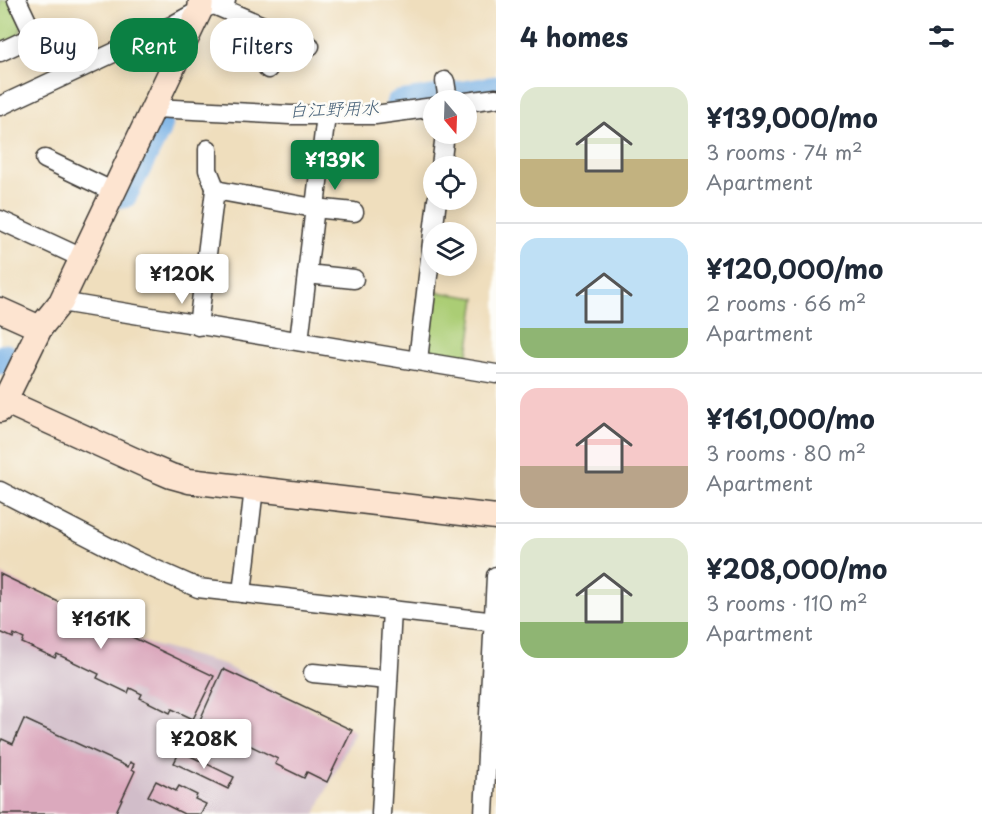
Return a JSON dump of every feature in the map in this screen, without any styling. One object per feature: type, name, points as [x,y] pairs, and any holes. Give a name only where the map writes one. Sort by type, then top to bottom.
[{"type":"street","points":[[17,0],[26,18]]},
{"type":"street","points":[[210,4],[244,18]]},
{"type":"street","points":[[0,106],[173,26],[210,4]]},
{"type":"street","points":[[210,4],[154,108],[61,302],[40,328],[4,394],[171,476],[189,481],[496,516]]},
{"type":"street","points":[[0,52],[18,44]]},
{"type":"street","points":[[445,81],[446,90]]},
{"type":"street","points":[[477,101],[496,98]]},
{"type":"street","points":[[154,108],[290,115],[375,115],[423,108]]},
{"type":"street","points":[[299,341],[326,115]]},
{"type":"street","points":[[198,326],[216,190],[208,170],[208,149]]},
{"type":"street","points":[[45,159],[114,192]]},
{"type":"street","points":[[216,190],[314,208],[354,212]]},
{"type":"street","points":[[418,360],[436,210]]},
{"type":"street","points":[[0,220],[82,258]]},
{"type":"street","points":[[307,274],[354,279]]},
{"type":"street","points":[[61,302],[496,374]]},
{"type":"street","points":[[0,310],[40,328]]},
{"type":"street","points":[[242,593],[254,488]]},
{"type":"street","points":[[0,491],[132,559],[198,588],[495,622]]},
{"type":"street","points":[[488,804],[496,576]]},
{"type":"street","points":[[381,814],[392,610]]},
{"type":"street","points":[[313,673],[388,680]]},
{"type":"path","points":[[54,72],[57,79]]},
{"type":"shaded area","points":[[0,574],[149,644],[220,663],[355,732],[315,814],[0,814]]},
{"type":"green space","points":[[0,0],[10,0],[19,18],[18,37],[0,45]]},
{"type":"green space","points":[[432,291],[476,298],[467,362],[429,357],[426,350]]},
{"type":"building","points":[[0,574],[214,676],[193,719],[172,709],[170,713],[140,698],[142,694],[130,688],[128,693],[97,678],[99,674],[57,654],[55,658],[22,643],[24,639],[14,634],[13,638],[0,632]]},
{"type":"building","points":[[223,669],[352,730],[327,782],[307,772],[304,778],[275,764],[278,759],[247,744],[244,749],[215,735],[217,730],[199,722]]},
{"type":"building","points":[[24,719],[128,767],[130,762],[134,764],[132,769],[135,771],[115,814],[0,814],[0,743],[2,739],[13,744]]},
{"type":"building","points":[[180,751],[234,777],[228,789],[174,763]]},
{"type":"building","points":[[156,781],[176,791],[179,786],[197,795],[195,799],[206,804],[201,814],[184,814],[148,796]]},
{"type":"waterway","name":"白江野用水","points":[[399,104],[496,89]]},
{"type":"waterway","name":"白江野用水","points":[[124,195],[159,126]]},
{"type":"waterway","name":"白江野用水","points":[[0,361],[5,357]]}]
